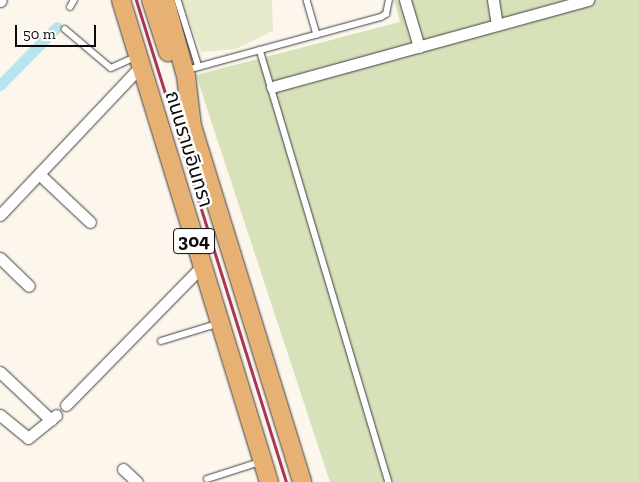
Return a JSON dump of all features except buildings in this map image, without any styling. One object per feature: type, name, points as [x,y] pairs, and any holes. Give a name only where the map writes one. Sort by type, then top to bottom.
[{"type":"main road","name":"ถนนรามอินทรา","points":[[121,0],[268,482]]},
{"type":"main road","name":"ถนนรามอินทรา","points":[[152,0],[302,482]]},
{"type":"main road","name":"ถนนรามอินทรา","points":[[165,0],[192,69],[192,126]]},
{"type":"street","points":[[405,0],[419,47]]},
{"type":"street","points":[[493,0],[497,25]]},
{"type":"street","points":[[272,87],[588,0]]},
{"type":"street","points":[[0,215],[140,61]]},
{"type":"street","points":[[39,174],[90,222]]},
{"type":"street","points":[[0,258],[29,286]]},
{"type":"street","points":[[66,405],[202,266]]},
{"type":"street","points":[[0,372],[53,418],[28,438],[0,415]]},
{"type":"street","points":[[123,469],[138,482]]},
{"type":"lane","points":[[70,7],[74,0]]},
{"type":"lane","points":[[178,0],[192,69],[381,17],[386,14],[389,0]]},
{"type":"lane","points":[[307,0],[317,35]]},
{"type":"lane","points":[[65,29],[111,68],[140,61]]},
{"type":"lane","points":[[260,50],[389,482]]},
{"type":"lane","points":[[161,341],[220,323]]},
{"type":"lane","points":[[207,479],[262,461]]},
{"type":"green space","points":[[181,0],[272,0],[273,31],[236,49],[201,52]]},
{"type":"green space","points":[[394,0],[639,0],[639,482],[330,482],[196,75],[400,22]]},
{"type":"waterway","points":[[0,85],[57,27]]},
{"type":"railway","points":[[136,0],[286,482]]}]
